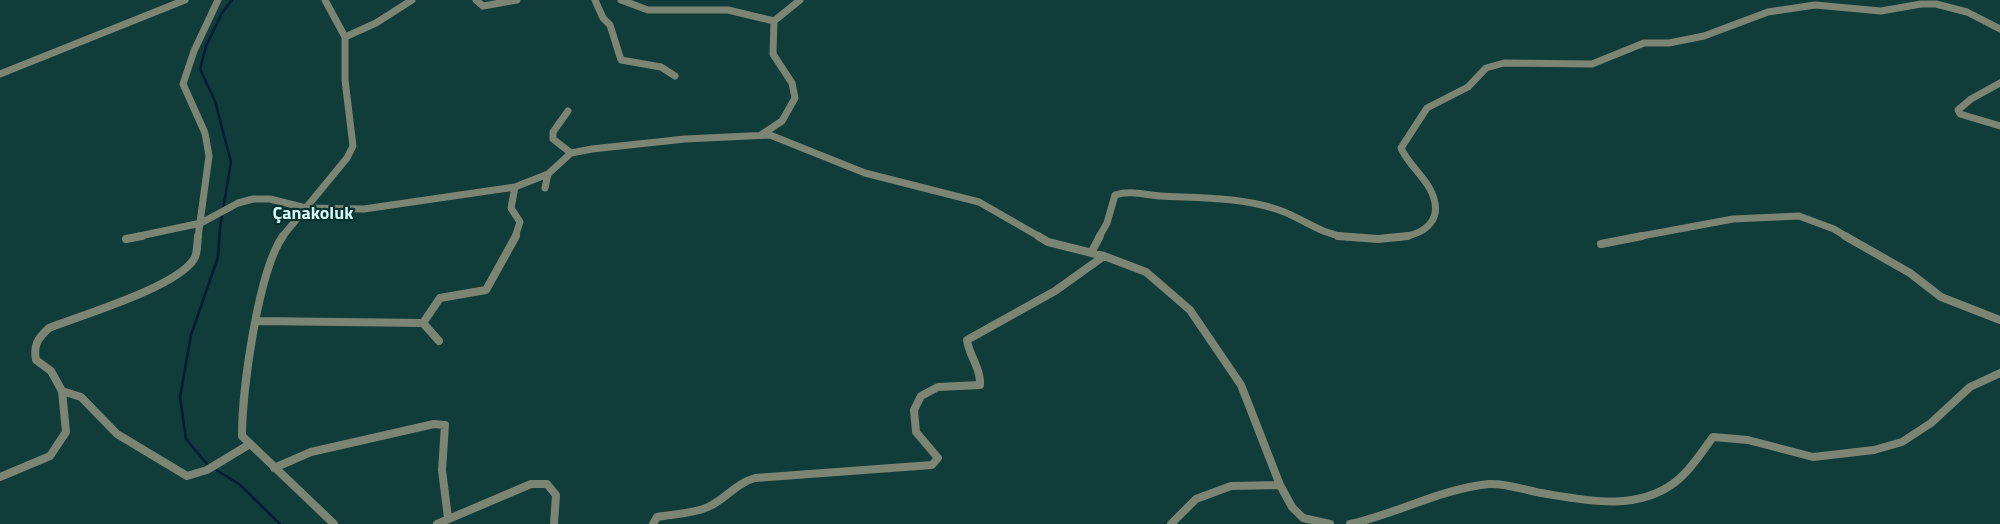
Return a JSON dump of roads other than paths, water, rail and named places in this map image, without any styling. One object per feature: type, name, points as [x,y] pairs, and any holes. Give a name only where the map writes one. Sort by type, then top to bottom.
[{"type":"street","points":[[0,74],[185,0]]},
{"type":"street","points":[[0,477],[50,456],[66,432],[62,391],[51,371],[36,360],[34,351],[38,338],[49,328],[162,284],[180,274],[195,258],[210,156],[204,133],[183,84],[194,51],[218,0]]},
{"type":"street","points":[[325,0],[346,37],[345,80],[353,146],[346,158],[275,247],[266,268],[252,344],[242,419],[242,436],[334,524]]},
{"type":"street","points":[[346,37],[376,23],[412,0]]},
{"type":"street","points":[[476,0],[483,6],[517,0]]},
{"type":"street","points":[[595,0],[603,18],[610,25],[621,60],[629,64],[644,62],[660,65],[675,76]]},
{"type":"street","points":[[622,0],[640,9],[678,13],[721,9],[749,13],[774,21]]},
{"type":"street","points":[[774,21],[800,0]]},
{"type":"street","points":[[1091,253],[1107,224],[1115,195],[1126,191],[1157,196],[1210,196],[1245,202],[1277,209],[1326,234],[1352,239],[1376,239],[1417,234],[1428,228],[1432,222],[1435,209],[1434,197],[1426,179],[1404,158],[1401,148],[1427,108],[1435,102],[1453,96],[1468,86],[1486,68],[1492,66],[1520,62],[1592,64],[1644,43],[1669,43],[1704,36],[1768,12],[1815,5],[1881,10],[1921,4],[1936,4],[1967,12],[2000,29]]},
{"type":"street","points":[[761,135],[782,120],[795,98],[792,83],[774,54],[774,21]]},
{"type":"street","points":[[2000,83],[1971,99],[1958,110],[1960,114],[2000,126]]},
{"type":"street","points":[[568,111],[553,132],[553,139],[571,153]]},
{"type":"street","points":[[126,239],[171,231],[201,223],[229,208],[253,199],[270,199],[306,208],[364,209],[515,187],[548,174],[571,153],[686,139],[761,135],[787,140],[819,156],[888,180],[979,202],[1048,242],[1104,256],[1146,272],[1190,310],[1240,385],[1280,485],[1292,507],[1303,518],[1330,524]]},
{"type":"street","points":[[545,188],[548,174]]},
{"type":"street","points":[[423,323],[440,298],[486,290],[505,261],[520,227],[520,222],[511,208],[515,187]]},
{"type":"street","points":[[1601,244],[1733,219],[1799,216],[1834,230],[1910,273],[1942,296],[2000,320]]},
{"type":"street","points":[[653,524],[657,517],[706,508],[725,498],[741,482],[755,478],[899,469],[932,465],[938,458],[916,432],[914,410],[921,396],[938,387],[980,385],[982,376],[967,348],[967,340],[1063,287],[1086,272],[1104,256]]},
{"type":"street","points":[[257,321],[423,323],[439,341]]},
{"type":"street","points":[[1350,524],[1382,518],[1434,498],[1461,490],[1493,484],[1602,503],[1637,500],[1662,490],[1689,469],[1713,437],[1748,440],[1813,457],[1874,450],[1902,442],[1931,422],[1970,387],[2000,373]]},
{"type":"street","points":[[62,391],[81,397],[117,434],[187,476],[207,470],[250,444]]},
{"type":"street","points":[[274,468],[311,452],[434,424],[445,425],[442,470],[448,518]]},
{"type":"street","points":[[437,524],[531,484],[547,484],[556,494],[554,524]]},
{"type":"street","points":[[1171,524],[1196,499],[1231,486],[1280,485]]},
{"type":"waterway","points":[[232,0],[222,13],[206,46],[200,69],[215,101],[231,162],[220,228],[218,257],[191,335],[180,397],[186,439],[208,465],[239,484],[280,524]]},
{"type":"district","name":"Çanakoluk","points":[[313,215]]}]
